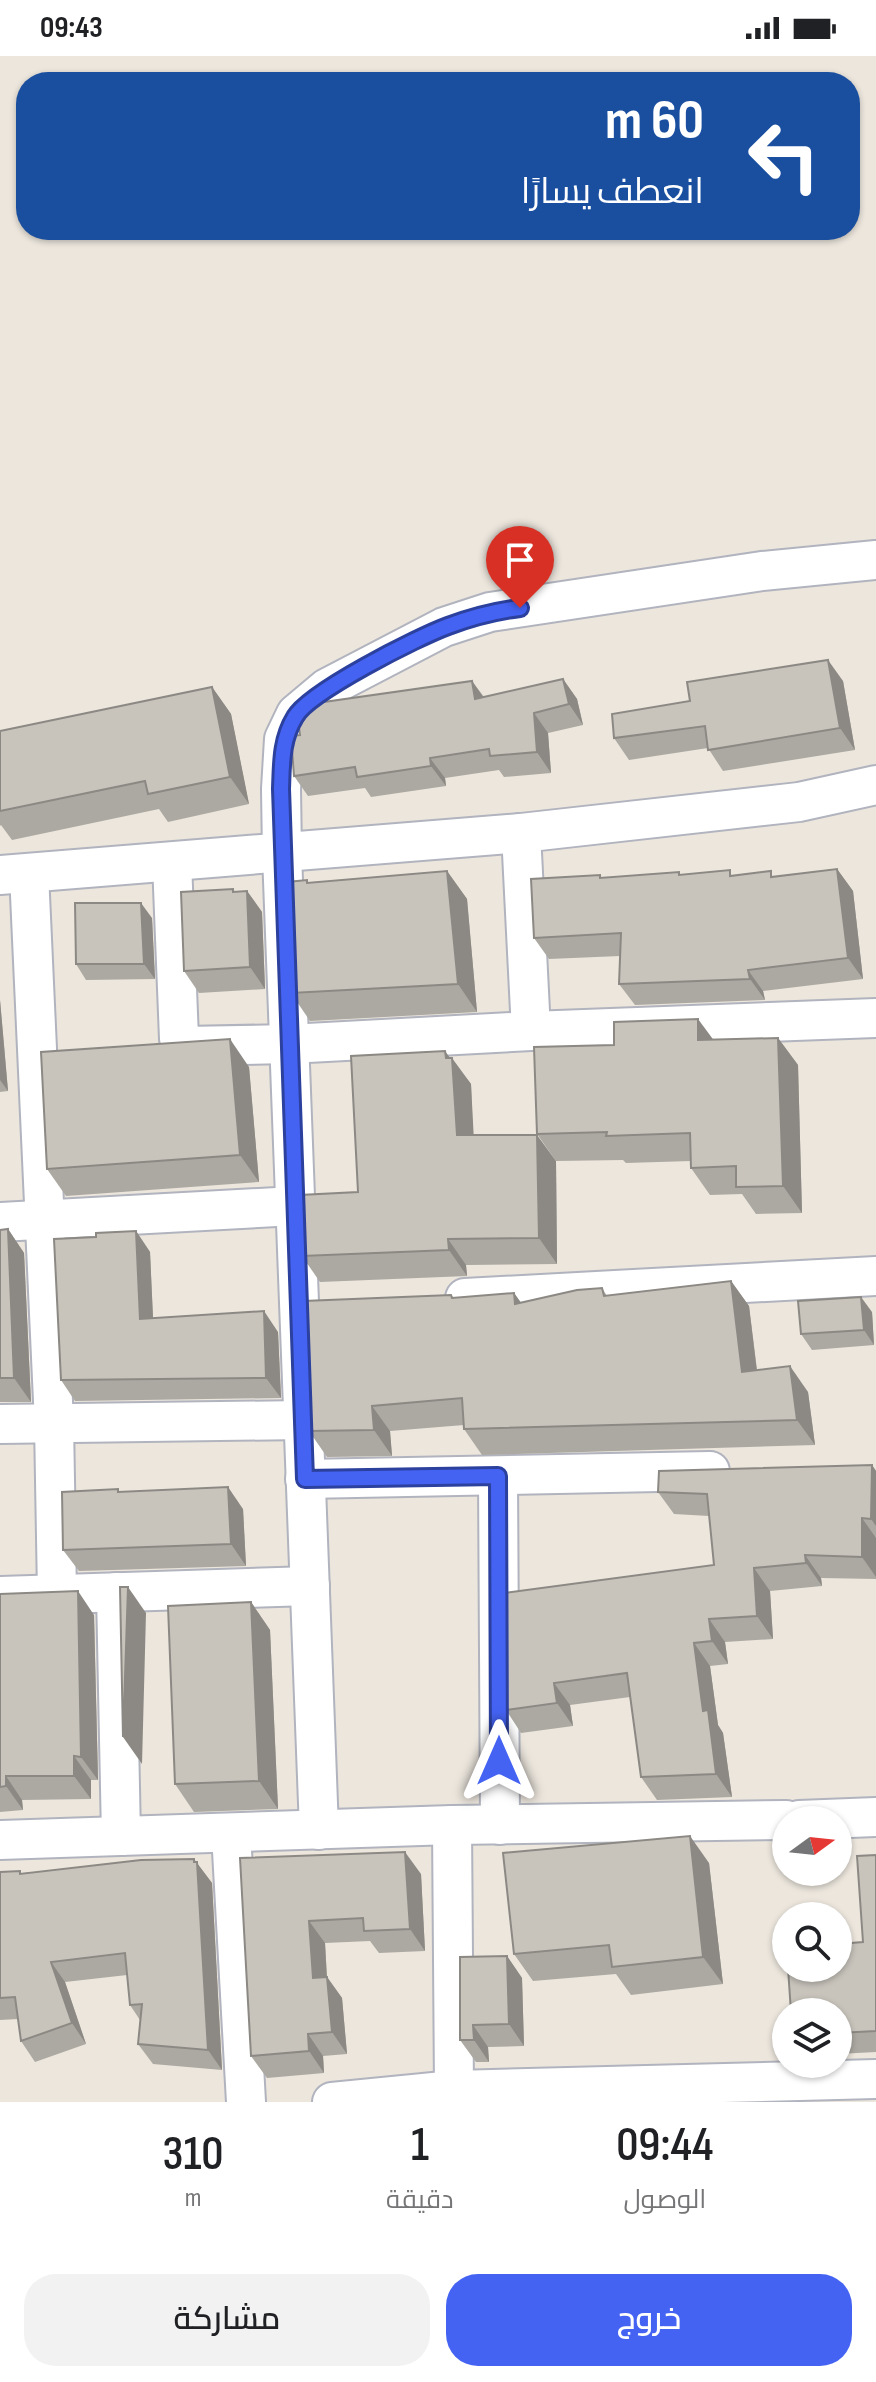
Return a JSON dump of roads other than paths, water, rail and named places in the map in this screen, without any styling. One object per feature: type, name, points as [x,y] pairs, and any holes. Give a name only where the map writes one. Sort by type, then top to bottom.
[{"type":"street","points":[[319,1830],[303,1420],[315,1304],[295,1206],[282,854],[284,739],[296,714],[327,688],[444,627],[490,612],[762,571],[876,560]]},
{"type":"street","points":[[57,1594],[54,1423],[43,1220],[14,874],[521,833],[799,802],[876,785]]},
{"type":"street","points":[[521,833],[531,1031]]},
{"type":"street","points":[[172,862],[182,1045],[289,1044],[876,1018]]},
{"type":"street","points":[[0,1222],[295,1206]]},
{"type":"street","points":[[426,1300],[876,1276]]},
{"type":"street","points":[[0,1424],[303,1420]]},
{"type":"street","points":[[305,1479],[751,1469]]},
{"type":"street","points":[[498,1476],[500,1825]]},
{"type":"street","points":[[0,1596],[310,1586]]},
{"type":"street","points":[[116,1592],[121,1836]]},
{"type":"street","points":[[852,1818],[876,1817]]},
{"type":"street","points":[[0,1840],[452,1825],[772,1820]]},
{"type":"street","points":[[452,1825],[454,2090]]},
{"type":"street","points":[[231,1833],[246,2102]]},
{"type":"street","points":[[332,2102],[454,2090],[681,2094],[876,2079]]}]
